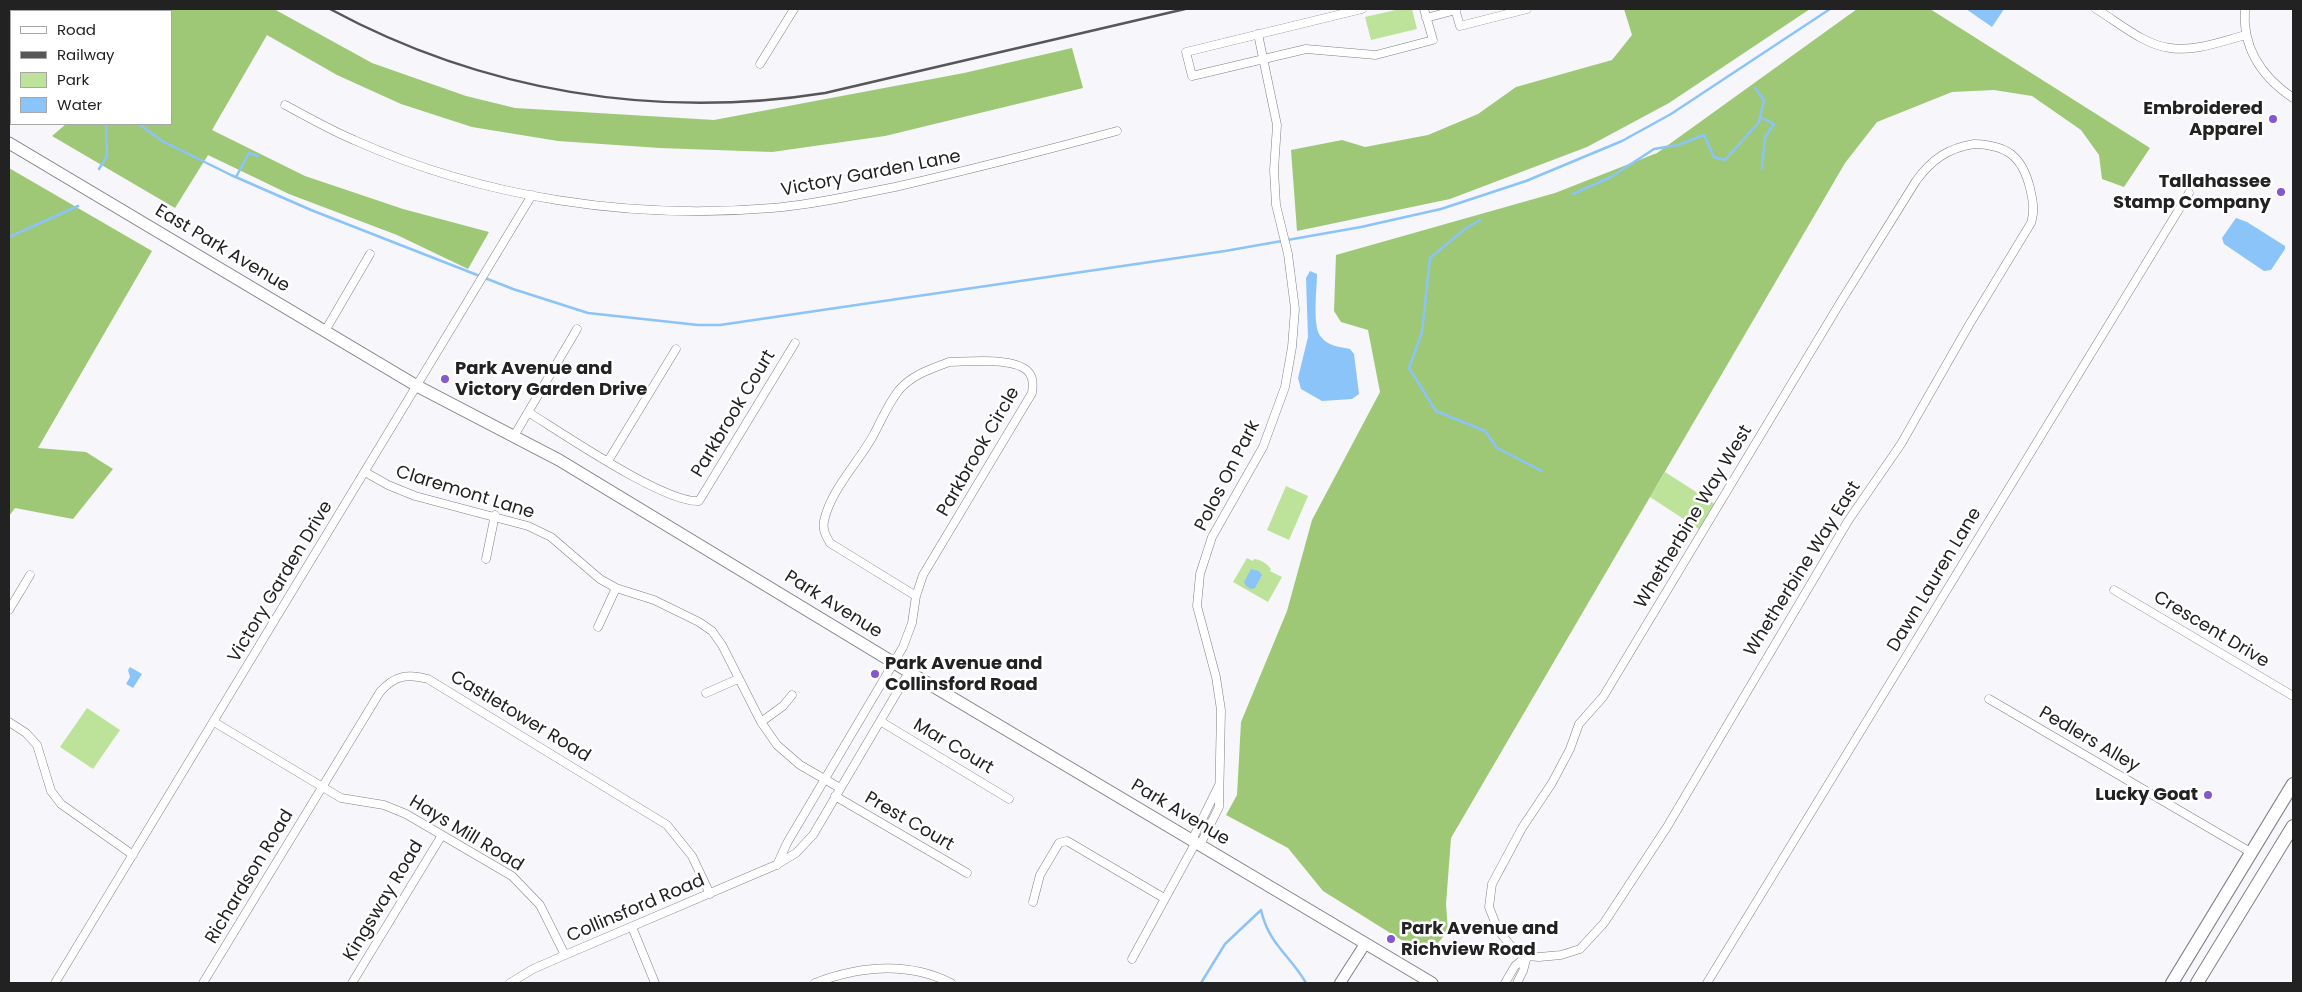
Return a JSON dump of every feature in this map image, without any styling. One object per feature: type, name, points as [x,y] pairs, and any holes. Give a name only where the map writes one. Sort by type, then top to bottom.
[{"type":"main road","name":"East Park Avenue","points":[[9,143],[417,386]]},
{"type":"main road","name":"Park Avenue","points":[[417,386],[559,460],[909,672],[1432,983]]},
{"type":"main road","points":[[2172,983],[2293,784]]},
{"type":"main road","points":[[2198,983],[2293,826]]},
{"type":"street","points":[[760,64],[794,9]]},
{"type":"street","points":[[1362,9],[1186,52],[1192,76],[1306,49],[1376,55],[1433,40],[1424,9]]},
{"type":"street","points":[[1426,18],[1455,9],[1460,26],[1527,9]]},
{"type":"street","points":[[2096,9],[2152,43],[2170,48],[2203,46],[2246,35]]},
{"type":"street","points":[[2245,9],[2246,35],[2254,57],[2263,72],[2278,87],[2293,98]]},
{"type":"street","name":"Polos On Park","points":[[1132,959],[1196,842],[1220,783],[1221,710],[1217,683],[1197,606],[1200,574],[1212,537],[1263,447],[1284,387],[1292,348],[1295,309],[1288,254],[1274,186],[1277,125],[1258,34]]},
{"type":"street","name":"Victory Garden Lane","points":[[285,105],[354,140],[395,157],[470,182],[581,204],[688,212],[772,208],[843,198],[947,175],[1117,131]]},
{"type":"street","name":"Whetherbine Way West","points":[[1527,956],[1511,946],[1498,930],[1489,907],[1490,892],[1522,828],[1562,764],[1580,724],[1603,697],[1840,302],[1923,171],[1942,154],[1962,146],[1992,145],[2007,151]]},
{"type":"street","name":"Whetherbine Way East","points":[[1527,956],[1539,957],[1575,951],[1586,944],[1604,923],[1666,826],[1848,521],[1900,444],[1955,348],[2031,223],[2034,214],[2027,177],[2023,166],[2007,151]]},
{"type":"street","name":"Dawn Lauren Lane","points":[[1707,983],[2189,193]]},
{"type":"street","name":"Victory Garden Drive","points":[[55,983],[532,195]]},
{"type":"street","points":[[325,331],[370,254]]},
{"type":"street","points":[[514,436],[577,329]]},
{"type":"street","name":"Parkbrook Court","points":[[608,460],[642,481],[677,497],[699,501],[795,343]]},
{"type":"street","points":[[528,412],[608,460],[676,349]]},
{"type":"street","name":"Parkbrook Circle","points":[[894,663],[903,647],[912,623],[916,596],[924,574],[1030,398],[1032,378],[1030,373],[1020,366],[1006,362],[949,362],[912,378],[899,390],[887,408],[874,434],[837,492],[826,515],[824,529],[830,543],[916,596]]},
{"type":"street","name":"Claremont Lane","points":[[366,472],[388,485],[414,496],[495,515],[528,526],[551,538],[600,579],[616,588],[654,600],[699,622],[712,631],[722,645],[761,722],[786,754],[840,788]]},
{"type":"street","points":[[486,559],[495,515]]},
{"type":"street","points":[[9,610],[30,575]]},
{"type":"street","points":[[598,627],[616,588]]},
{"type":"street","name":"Crescent Drive","points":[[2114,590],[2293,696]]},
{"type":"street","points":[[776,866],[787,843],[894,663]]},
{"type":"street","name":"Collinsford Road","points":[[510,983],[533,969],[776,866],[796,853],[812,835],[909,672]]},
{"type":"street","name":"Castletower Road","points":[[322,787],[380,692],[389,682],[400,676],[413,674],[428,679],[667,825],[692,856],[710,894]]},
{"type":"street","points":[[706,693],[738,679]]},
{"type":"street","points":[[761,722],[782,706],[792,695]]},
{"type":"street","name":"Pedlers Alley","points":[[1989,699],[2252,853]]},
{"type":"street","name":"Mar Court","points":[[880,721],[1009,799]]},
{"type":"street","points":[[9,722],[26,733],[37,745],[52,791],[61,804],[133,856]]},
{"type":"street","name":"Hays Mill Road","points":[[214,722],[341,798],[384,805],[406,814],[512,876],[524,886],[547,916],[565,955]]},
{"type":"street","points":[[840,755],[855,764]]},
{"type":"street","name":"Richardson Road","points":[[203,983],[322,787]]},
{"type":"street","name":"Prest Court","points":[[835,796],[967,873]]},
{"type":"street","name":"Kingsway Road","points":[[352,983],[442,834]]},
{"type":"street","points":[[1033,902],[1040,875],[1059,843],[1063,841],[1067,841],[1164,898]]},
{"type":"street","points":[[632,926],[655,983]]},
{"type":"street","points":[[1340,983],[1365,944]]},
{"type":"street","points":[[1505,983],[1515,966],[1527,956]]},
{"type":"street","points":[[1517,983],[1523,972],[1527,956]]},
{"type":"street","points":[[815,983],[840,974],[890,967],[915,971],[951,983]]},
{"type":"green space","points":[[32,9],[274,9],[372,63],[466,96],[515,108],[714,120],[964,73],[1072,48],[1083,88],[885,136],[772,152],[660,148],[558,141],[472,127],[401,104],[337,75],[267,35],[212,130],[305,176],[403,209],[489,232],[468,269],[397,235],[289,194],[208,155],[175,208],[52,136],[65,125],[172,125],[172,10]]},
{"type":"green space","points":[[1400,9],[1412,9],[1417,29],[1371,40],[1365,17]]},
{"type":"green space","points":[[1624,9],[1810,9],[1669,103],[1587,147],[1450,199],[1297,231],[1291,150],[1342,140],[1365,147],[1428,135],[1478,114],[1516,87],[1612,60],[1632,35]]},
{"type":"green space","points":[[1857,9],[1930,9],[2150,148],[2124,187],[2102,179],[2099,155],[2081,130],[2032,96],[1994,90],[1952,92],[1877,122],[1845,163],[1451,838],[1446,904],[1448,931],[1427,956],[1323,891],[1288,848],[1226,815],[1237,795],[1241,722],[1287,611],[1312,520],[1380,392],[1368,330],[1341,322],[1334,311],[1336,255],[1555,193],[1657,153]]},
{"type":"green space","points":[[9,168],[152,251],[38,448],[86,452],[113,469],[73,519],[15,508],[9,516]]},
{"type":"green space","points":[[1665,472],[1718,506],[1702,531],[1650,497]]},
{"type":"green space","points":[[1286,486],[1308,496],[1289,540],[1267,530]]},
{"type":"green space","points":[[1247,558],[1253,561],[1254,559],[1264,562],[1271,569],[1270,571],[1282,577],[1268,602],[1233,582]]},
{"type":"green space","points":[[87,708],[120,730],[93,769],[60,747]]},
{"type":"water","points":[[1966,9],[2004,9],[1992,27]]},
{"type":"water","points":[[2236,218],[2247,222],[2285,246],[2285,249],[2271,270],[2264,271],[2224,244],[2222,238]]},
{"type":"water","points":[[1310,271],[1317,274],[1316,317],[1318,332],[1327,342],[1334,346],[1350,349],[1354,354],[1359,394],[1352,399],[1322,401],[1301,389],[1298,378],[1308,337],[1306,278]]},
{"type":"water","points":[[1251,569],[1259,571],[1262,575],[1255,588],[1251,589],[1244,582]]},
{"type":"water","points":[[130,667],[142,674],[133,688],[126,684],[130,677],[128,670]]},
{"type":"waterway","points":[[140,125],[162,141],[231,175],[311,210],[513,289],[588,313],[698,325],[720,325],[1225,251],[1361,227],[1441,209],[1526,181],[1622,141],[1671,114],[1830,9]]},
{"type":"waterway","points":[[1573,194],[1611,177],[1654,149],[1678,145],[1704,135],[1714,157],[1725,160],[1759,122],[1764,100],[1755,88]]},
{"type":"waterway","points":[[1760,117],[1774,124],[1765,137],[1762,169]]},
{"type":"waterway","points":[[99,169],[107,156],[106,125]]},
{"type":"waterway","points":[[236,177],[249,153],[258,156]]},
{"type":"waterway","points":[[9,237],[78,206]]},
{"type":"waterway","points":[[1480,220],[1465,229],[1430,258],[1422,332],[1409,368],[1436,411],[1485,431],[1497,448],[1542,471]]},
{"type":"waterway","points":[[1261,910],[1269,932],[1306,983]]},
{"type":"waterway","points":[[1201,983],[1225,944],[1261,910]]},
{"type":"railway","points":[[330,9],[388,37],[447,61],[508,79],[570,92],[633,100],[697,103],[761,101],[825,93],[1185,9]]},
{"type":"place","name":"Embroidered Apparel","points":[[2273,119]]},
{"type":"place","name":"Tallahassee Stamp Company","points":[[2281,192]]},
{"type":"place","name":"Park Avenue and Victory Garden Drive","points":[[445,379]]},
{"type":"place","name":"Park Avenue and Collinsford Road","points":[[875,674]]},
{"type":"place","name":"Lucky Goat","points":[[2208,795]]},
{"type":"place","name":"Park Avenue and Richview Road","points":[[1391,939]]}]
